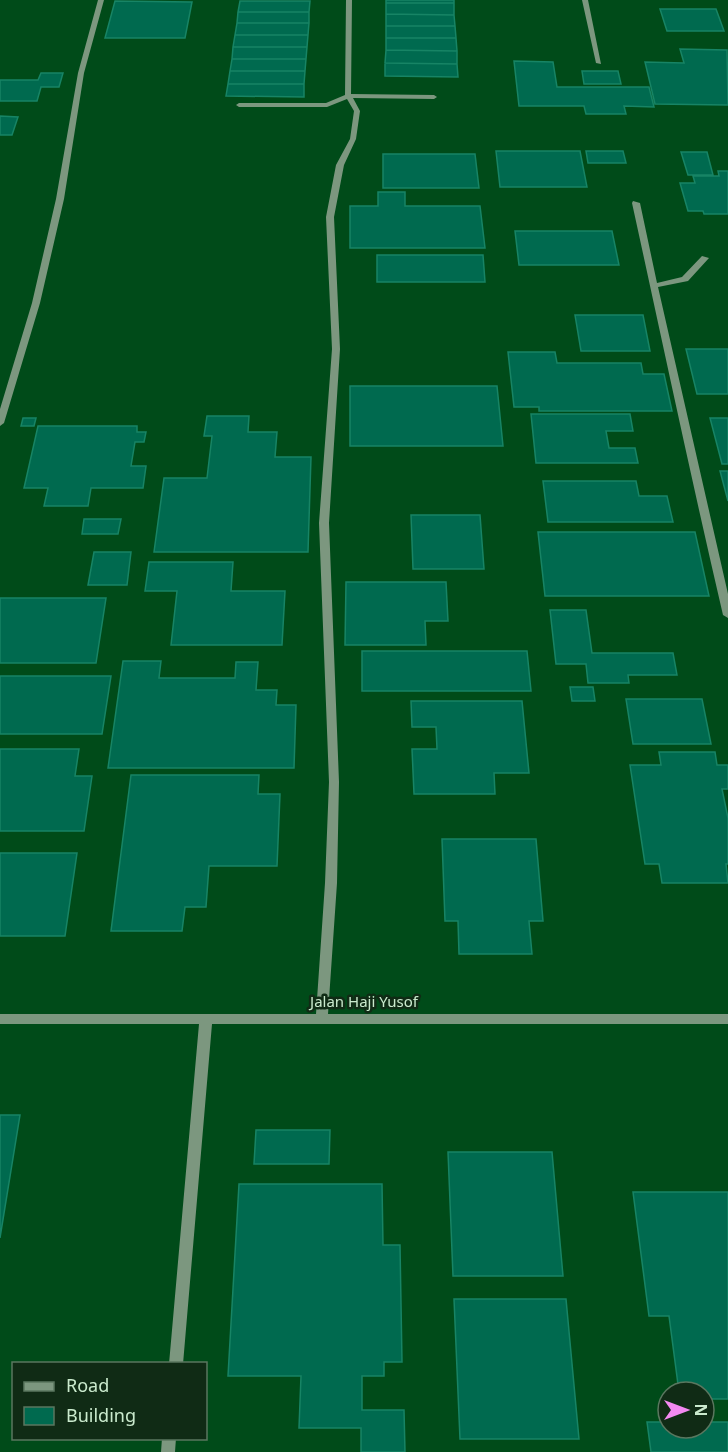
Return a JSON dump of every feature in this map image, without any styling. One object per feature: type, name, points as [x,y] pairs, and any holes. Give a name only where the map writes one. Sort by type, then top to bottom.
[{"type":"street","points":[[0,423],[36,303],[60,198],[81,73],[101,0]]},
{"type":"street","points":[[322,1018],[331,883],[334,782],[324,523],[336,349],[330,217],[340,165],[353,139],[357,111],[348,96],[349,0]]},
{"type":"street","points":[[585,0],[599,63]]},
{"type":"street","points":[[239,105],[327,105],[348,96],[434,97]]},
{"type":"street","points":[[636,203],[728,615]]},
{"type":"street","points":[[653,286],[685,279],[705,258]]},
{"type":"street","name":"Jalan Haji Yusof","points":[[0,1019],[728,1019]]},
{"type":"street","points":[[176,1362],[206,1019]]},
{"type":"building","points":[[386,0],[454,0],[454,3],[386,3]]},
{"type":"building","points":[[115,1],[192,2],[185,38],[105,38]]},
{"type":"building","points":[[240,1],[310,1],[309,12],[238,12]]},
{"type":"building","points":[[386,3],[454,3],[454,15],[386,14]]},
{"type":"building","points":[[660,9],[716,9],[724,31],[667,31]]},
{"type":"building","points":[[238,12],[309,12],[309,23],[237,23]]},
{"type":"building","points":[[386,14],[454,15],[455,26],[386,26]]},
{"type":"building","points":[[237,23],[309,23],[308,35],[235,35]]},
{"type":"building","points":[[386,26],[455,26],[456,38],[386,38]]},
{"type":"building","points":[[235,35],[308,35],[307,47],[233,47]]},
{"type":"building","points":[[386,38],[456,38],[457,51],[386,50]]},
{"type":"building","points":[[233,47],[307,47],[306,59],[232,59]]},
{"type":"building","points":[[680,49],[727,50],[728,105],[655,104],[645,62],[684,63]]},
{"type":"building","points":[[386,50],[457,51],[457,64],[385,63]]},
{"type":"building","points":[[232,59],[306,59],[305,71],[230,71]]},
{"type":"building","points":[[514,61],[553,62],[557,87],[649,87],[654,107],[624,106],[626,114],[586,114],[584,106],[519,106]]},
{"type":"building","points":[[385,63],[457,64],[458,77],[385,76]]},
{"type":"building","points":[[230,71],[305,71],[304,84],[228,84]]},
{"type":"building","points":[[582,71],[618,71],[621,84],[584,84]]},
{"type":"building","points":[[41,73],[63,73],[59,87],[41,87],[37,101],[0,101],[0,80],[38,80]]},
{"type":"building","points":[[228,84],[304,84],[304,97],[226,96]]},
{"type":"building","points":[[0,116],[18,117],[12,135],[0,135]]},
{"type":"building","points":[[496,151],[580,151],[587,187],[500,187]]},
{"type":"building","points":[[586,151],[623,151],[626,163],[588,163]]},
{"type":"building","points":[[681,152],[707,152],[713,175],[688,175]]},
{"type":"building","points":[[383,154],[475,154],[479,188],[383,188]]},
{"type":"building","points":[[718,171],[728,171],[728,214],[688,211],[680,183],[695,183],[693,176],[719,176]]},
{"type":"building","points":[[378,192],[405,192],[405,206],[480,206],[485,248],[350,248],[350,206],[378,206]]},
{"type":"building","points":[[515,231],[612,231],[619,265],[519,265]]},
{"type":"building","points":[[377,255],[483,255],[485,282],[377,282]]},
{"type":"building","points":[[575,315],[643,315],[650,351],[581,351]]},
{"type":"building","points":[[686,349],[728,349],[728,394],[697,394]]},
{"type":"building","points":[[508,352],[555,352],[557,363],[641,363],[643,374],[664,374],[672,411],[539,411],[539,407],[514,407]]},
{"type":"building","points":[[350,386],[497,386],[503,446],[350,446]]},
{"type":"building","points":[[531,414],[630,414],[633,431],[606,431],[609,448],[635,448],[638,463],[536,463]]},
{"type":"building","points":[[207,416],[249,416],[248,432],[277,432],[275,457],[311,457],[308,552],[154,552],[164,478],[207,478],[212,436],[204,436]]},
{"type":"building","points":[[23,418],[36,418],[34,426],[21,426]]},
{"type":"building","points":[[710,418],[728,418],[728,464],[722,464]]},
{"type":"building","points":[[38,426],[137,426],[137,432],[146,432],[144,442],[135,442],[131,466],[146,466],[143,488],[91,488],[88,506],[44,506],[48,488],[24,488]]},
{"type":"building","points":[[720,471],[728,471],[728,501]]},
{"type":"building","points":[[543,481],[636,481],[639,496],[667,496],[673,522],[548,522]]},
{"type":"building","points":[[411,515],[480,515],[484,569],[413,569]]},
{"type":"building","points":[[84,519],[121,519],[118,534],[82,534]]},
{"type":"building","points":[[538,532],[695,532],[709,596],[545,596]]},
{"type":"building","points":[[94,552],[131,552],[127,585],[88,585]]},
{"type":"building","points":[[149,562],[233,562],[231,591],[285,591],[282,645],[171,645],[177,591],[145,591]]},
{"type":"building","points":[[346,582],[446,582],[448,621],[425,621],[426,645],[345,645]]},
{"type":"building","points":[[0,598],[106,598],[96,663],[0,663]]},
{"type":"building","points":[[550,610],[586,610],[592,653],[673,653],[677,675],[628,675],[629,683],[588,683],[586,664],[556,664]]},
{"type":"building","points":[[362,651],[527,651],[531,691],[362,691]]},
{"type":"building","points":[[123,661],[161,661],[159,678],[235,678],[236,662],[258,662],[256,690],[277,690],[276,705],[296,705],[294,768],[108,768]]},
{"type":"building","points":[[0,676],[111,676],[102,734],[0,734]]},
{"type":"building","points":[[570,687],[593,687],[595,701],[572,701]]},
{"type":"building","points":[[626,699],[702,699],[711,744],[633,744]]},
{"type":"building","points":[[411,701],[522,701],[529,773],[494,773],[495,794],[414,794],[412,749],[437,749],[436,727],[412,727]]},
{"type":"building","points":[[0,749],[79,749],[75,776],[92,776],[84,831],[0,831]]},
{"type":"building","points":[[659,752],[715,752],[717,765],[728,765],[728,789],[722,789],[728,818],[728,864],[726,864],[728,883],[662,883],[659,864],[645,864],[630,765],[661,765]]},
{"type":"building","points":[[131,775],[259,775],[258,794],[280,794],[277,866],[209,866],[206,907],[185,907],[182,931],[111,931]]},
{"type":"building","points":[[442,839],[536,839],[543,921],[529,921],[532,954],[459,954],[458,921],[445,921]]},
{"type":"building","points":[[0,853],[77,853],[65,936],[0,936]]},
{"type":"building","points":[[0,1115],[20,1115],[0,1238]]},
{"type":"building","points":[[256,1130],[330,1130],[329,1164],[254,1164]]},
{"type":"building","points":[[448,1152],[552,1152],[563,1276],[453,1276]]},
{"type":"building","points":[[239,1184],[382,1184],[383,1245],[400,1245],[402,1362],[384,1362],[384,1376],[362,1376],[362,1410],[404,1410],[405,1452],[361,1452],[361,1428],[299,1428],[301,1376],[228,1376]]},
{"type":"building","points":[[633,1192],[728,1192],[728,1399],[716,1399],[716,1380],[677,1380],[669,1316],[649,1316]]},
{"type":"building","points":[[454,1299],[566,1299],[579,1439],[460,1439]]},
{"type":"building","points":[[647,1422],[656,1422],[656,1440],[716,1440],[716,1422],[728,1422],[728,1452],[651,1452]]}]
